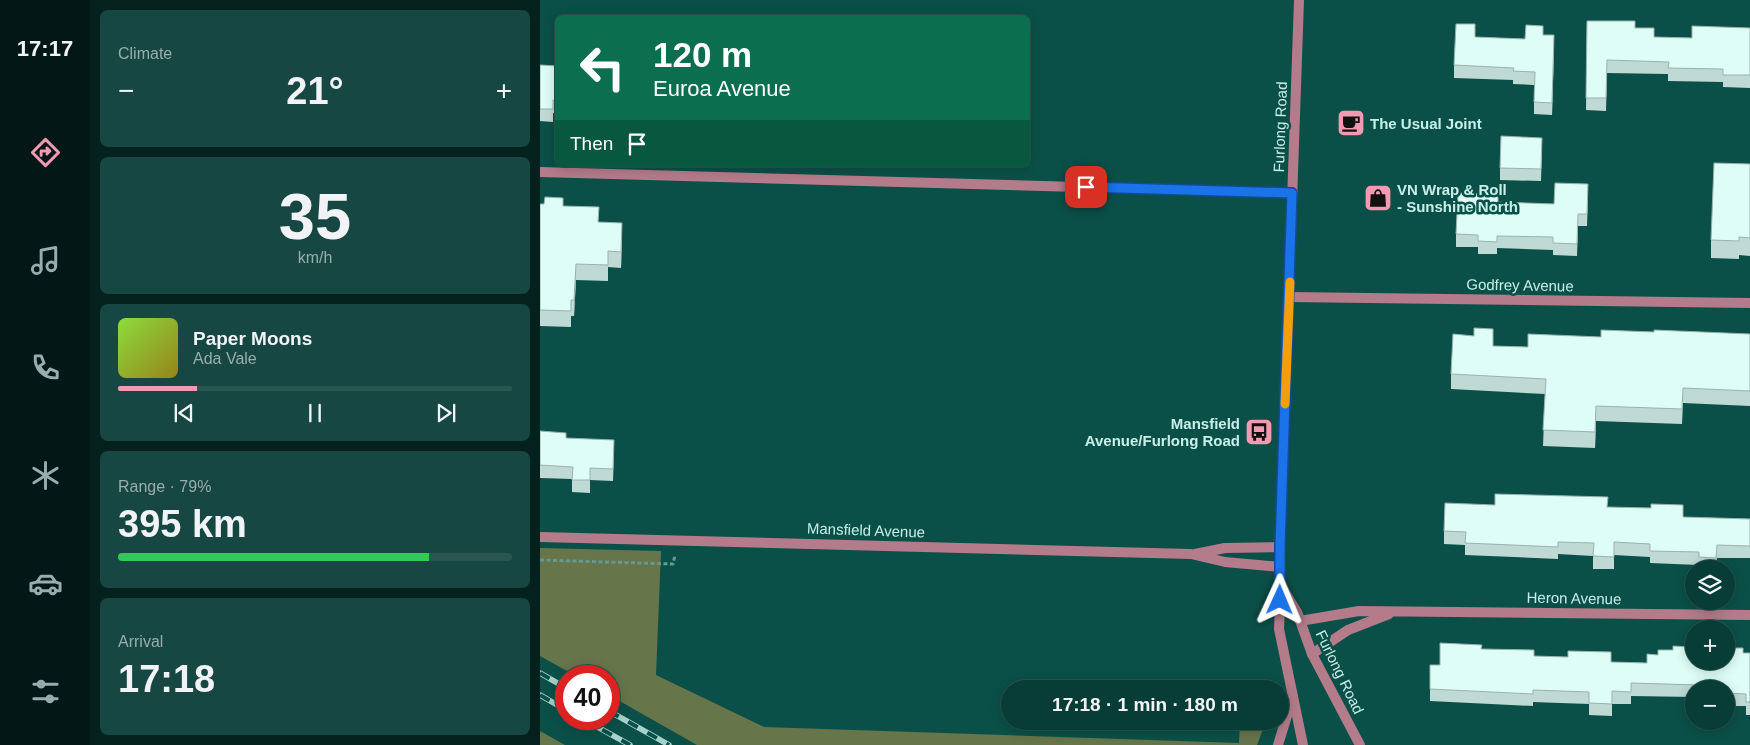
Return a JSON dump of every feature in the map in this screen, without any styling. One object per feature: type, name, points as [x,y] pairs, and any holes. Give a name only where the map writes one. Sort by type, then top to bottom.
[{"type":"street","name":"Furlong Road","points":[[1299,0],[1280,547],[1279,629],[1303,745]]},
{"type":"street","points":[[540,172],[1292,193]]},
{"type":"street","name":"Godfrey Avenue","points":[[1289,296],[1750,303]]},
{"type":"street","name":"Mansfield Avenue","points":[[540,537],[1192,554],[1225,548],[1280,547]]},
{"type":"street","name":"Mansfield Avenue","points":[[1192,554],[1225,562],[1280,567]]},
{"type":"street","name":"Furlong Road","points":[[1281,585],[1297,612],[1312,654],[1360,745]]},
{"type":"street","name":"Heron Avenue","points":[[1300,621],[1359,611],[1750,615]]},
{"type":"street","name":"Heron Avenue","points":[[1312,654],[1348,630],[1398,612]]},
{"type":"street","points":[[1278,745],[1293,694]]},
{"type":"path","points":[[540,560],[672,564],[680,540]]},
{"type":"green space","points":[[540,548],[661,551],[656,675],[764,727],[1239,743],[1240,730],[1263,730],[1257,745],[697,745],[620,701],[620,665],[556,665],[540,656]]},
{"type":"green space","points":[[540,731],[565,745],[540,745]]},
{"type":"building","points":[[1587,21],[1635,21],[1635,28],[1654,28],[1654,37],[1692,38],[1692,26],[1750,28],[1750,75],[1723,75],[1723,69],[1668,68],[1669,62],[1607,60],[1606,98],[1586,98]]},
{"type":"building","points":[[1456,24],[1475,24],[1475,37],[1525,39],[1526,25],[1543,26],[1543,35],[1554,35],[1552,103],[1534,102],[1535,72],[1513,71],[1514,68],[1454,65]]},
{"type":"building","points":[[540,65],[555,66],[555,100],[553,100],[553,109],[540,109]]},
{"type":"building","points":[[1501,136],[1542,138],[1541,169],[1500,168]]},
{"type":"building","points":[[1714,163],[1750,164],[1750,238],[1739,237],[1739,241],[1711,240]]},
{"type":"building","points":[[1555,183],[1588,184],[1587,214],[1578,214],[1577,244],[1553,243],[1553,237],[1497,236],[1497,242],[1478,241],[1478,235],[1456,234],[1458,193],[1498,194],[1498,202],[1554,204]]},
{"type":"building","points":[[545,197],[563,198],[563,206],[599,207],[598,222],[622,223],[621,252],[608,251],[608,265],[576,264],[574,300],[571,300],[571,311],[540,310],[540,204],[544,204]]},
{"type":"building","points":[[1474,328],[1493,329],[1493,346],[1528,347],[1528,334],[1601,337],[1601,330],[1654,332],[1654,330],[1750,334],[1750,391],[1683,388],[1682,409],[1596,406],[1595,432],[1543,430],[1546,379],[1451,374],[1453,334],[1474,336]]},
{"type":"building","points":[[540,431],[566,433],[566,438],[614,440],[613,469],[590,468],[590,480],[572,480],[573,467],[540,465]]},
{"type":"building","points":[[1495,494],[1608,497],[1607,507],[1651,508],[1651,504],[1683,505],[1683,517],[1750,519],[1750,546],[1717,545],[1716,558],[1699,557],[1699,552],[1650,551],[1650,544],[1614,542],[1614,557],[1593,556],[1594,543],[1558,542],[1558,547],[1465,543],[1466,532],[1444,531],[1445,503],[1495,505]]},
{"type":"building","points":[[1440,643],[1482,645],[1481,649],[1534,650],[1534,656],[1568,657],[1568,651],[1611,652],[1611,662],[1647,663],[1647,654],[1658,655],[1658,650],[1673,650],[1673,646],[1685,647],[1685,670],[1735,670],[1735,648],[1743,648],[1743,653],[1750,653],[1750,702],[1746,702],[1746,694],[1735,693],[1735,680],[1685,680],[1685,685],[1631,683],[1631,692],[1612,691],[1612,704],[1589,703],[1589,692],[1533,690],[1533,694],[1430,689],[1430,665],[1440,665]]},
{"type":"railway","points":[[540,673],[555,682]]},
{"type":"railway","points":[[540,695],[555,704]]},
{"type":"railway","points":[[620,717],[669,745]]},
{"type":"railway","points":[[603,730],[630,745]]},
{"type":"slow traffic","points":[[1285,404],[1290,282]]},
{"type":"place","name":"The Usual Joint","points":[[1351,123]]},
{"type":"place","name":"VN Wrap & Roll - Sunshine North","points":[[1378,198]]},
{"type":"place","name":"Mansfield Avenue/Furlong Road","points":[[1259,432]]},
{"type":"route","points":[[1086,187],[1292,193],[1280,547],[1280,600]]}]
